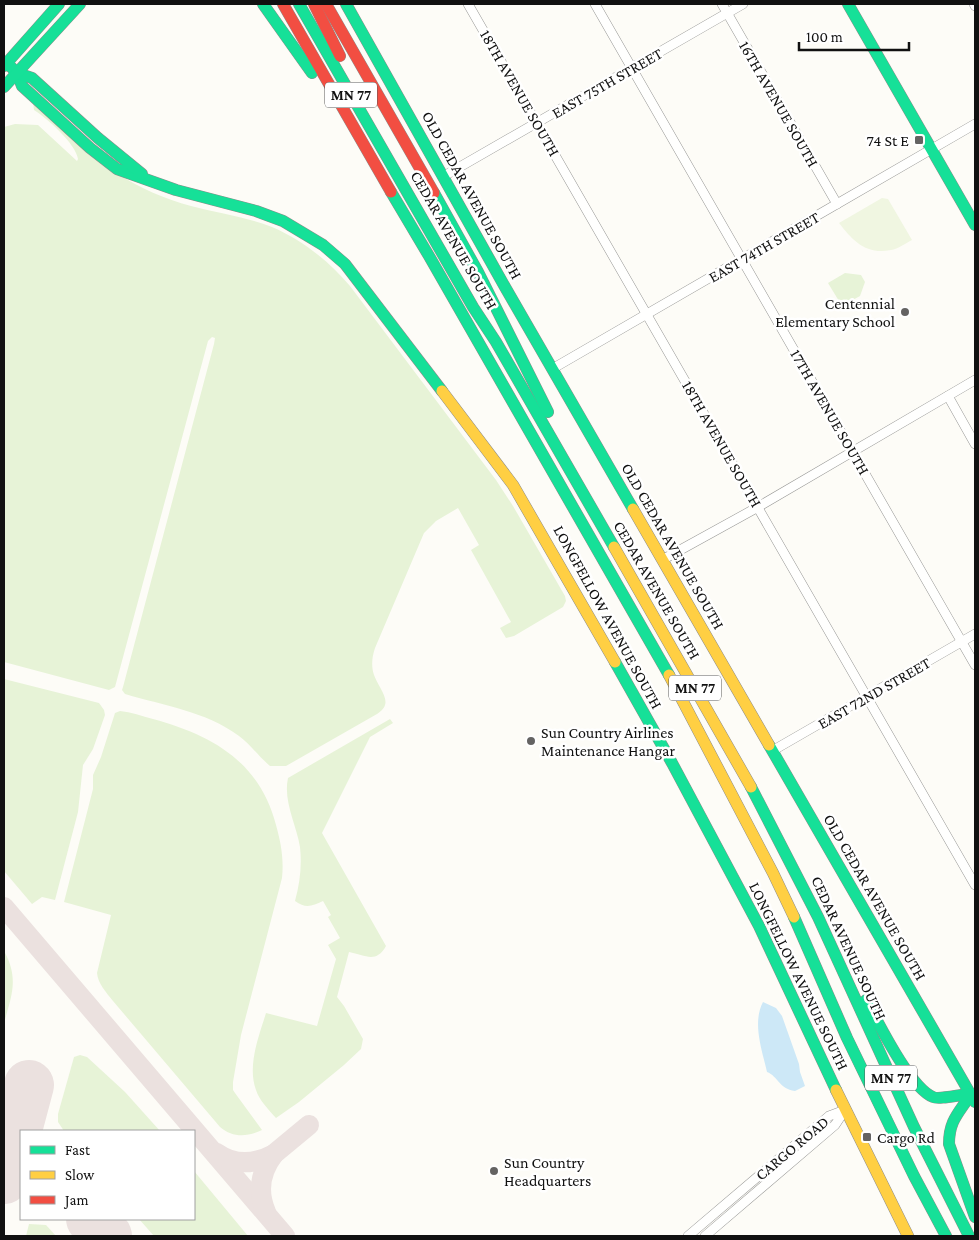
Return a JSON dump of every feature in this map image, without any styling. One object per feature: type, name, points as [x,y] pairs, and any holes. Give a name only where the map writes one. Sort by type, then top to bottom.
[{"type":"main road","points":[[5,63],[60,4]]},
{"type":"main road","points":[[4,88],[80,4]]},
{"type":"main road","points":[[263,4],[366,151]]},
{"type":"main road","name":"CEDAR AVENUE SOUTH","points":[[283,4],[673,682],[773,873],[803,936],[847,1038],[946,1236]]},
{"type":"main road","name":"CEDAR AVENUE SOUTH","points":[[299,4],[740,766],[818,917],[896,1088],[969,1236]]},
{"type":"main road","points":[[314,4],[403,186]]},
{"type":"main road","points":[[326,4],[478,272],[555,427],[566,463]]},
{"type":"main road","name":"OLD CEDAR AVENUE SOUTH","points":[[346,4],[552,369],[772,751],[974,1096]]},
{"type":"main road","points":[[848,4],[975,225]]},
{"type":"main road","name":"LONGFELLOW AVENUE SOUTH","points":[[5,63],[17,73],[22,86],[90,148],[117,168],[176,190],[271,216],[295,227],[323,245],[345,264],[364,288],[503,470],[537,525],[672,763],[759,926],[845,1110],[908,1236]]},
{"type":"main road","points":[[818,917],[879,1024],[917,1084],[927,1095],[934,1098],[941,1099],[958,1094],[974,1096]]},
{"type":"main road","points":[[974,1096],[955,1114],[948,1132],[949,1144],[975,1216]]},
{"type":"street","name":"18TH AVENUE SOUTH","points":[[468,4],[975,885]]},
{"type":"street","name":"17TH AVENUE SOUTH","points":[[595,4],[975,665]]},
{"type":"street","name":"16TH AVENUE SOUTH","points":[[722,4],[837,204]]},
{"type":"street","name":"EAST 75TH STREET","points":[[444,176],[743,4]]},
{"type":"street","name":"EAST 74TH STREET","points":[[552,369],[975,124]]},
{"type":"street","points":[[662,560],[758,507],[975,380]]},
{"type":"street","points":[[948,396],[975,444]]},
{"type":"street","name":"EAST 72ND STREET","points":[[772,751],[975,634]]},
{"type":"street","name":"CARGO ROAD","points":[[688,1236],[829,1116],[845,1110]]},
{"type":"street","name":"CARGO ROAD","points":[[705,1236],[835,1125],[845,1110]]},
{"type":"green space","points":[[33,102],[118,174],[135,184],[181,203],[272,227],[304,245],[333,268],[350,286],[496,480],[565,596],[566,601],[563,607],[514,636],[506,638],[500,628],[511,622],[471,550],[479,545],[458,508],[436,521],[424,533],[375,648],[372,668],[375,679],[385,698],[384,708],[377,714],[286,766],[270,766],[239,736],[199,715],[125,694],[122,690],[214,344],[215,338],[212,337],[208,341],[115,687],[109,690],[4,662],[4,127],[15,124],[38,125],[77,161],[78,159],[67,139],[34,110]]},
{"type":"green space","points":[[882,198],[888,199],[912,240],[891,250],[882,251],[861,245],[839,223]]},
{"type":"green space","points":[[845,273],[861,275],[865,282],[860,296],[842,306],[828,283]]},
{"type":"green space","points":[[4,679],[99,703],[104,710],[105,715],[93,749],[83,765],[78,812],[55,900],[42,897],[32,904],[4,871]]},
{"type":"green space","points":[[120,711],[175,726],[195,733],[214,743],[231,754],[246,768],[269,803],[282,851],[282,878],[241,1035],[233,1082],[233,1090],[262,1130],[256,1132],[246,1135],[235,1135],[220,1127],[103,988],[97,973],[111,915],[64,902],[93,789],[93,775],[101,757],[115,713]]},
{"type":"green space","points":[[390,719],[393,723],[370,737],[322,833],[386,946],[382,952],[374,957],[349,952],[337,997],[363,1039],[361,1049],[299,1102],[276,1118],[259,1097],[253,1071],[257,1041],[266,1013],[317,1026],[336,959],[328,945],[340,938],[328,917],[331,915],[323,901],[309,906],[295,901],[300,874],[301,854],[287,795],[288,778]]},
{"type":"green space","points":[[4,951],[9,961],[13,987],[4,1023]]},
{"type":"green space","points":[[80,1055],[87,1057],[125,1092],[159,1130],[63,1130],[58,1122],[58,1114],[74,1057]]},
{"type":"green space","points":[[195,1172],[248,1236],[154,1236],[140,1220],[195,1220]]},
{"type":"green space","points":[[29,1224],[46,1225],[56,1236],[26,1236]]},
{"type":"water","points":[[763,1002],[776,1008],[782,1016],[805,1086],[795,1091],[785,1088],[774,1076],[767,1072],[758,1028],[758,1019]]},
{"type":"taxiway","points":[[4,907],[194,1130]]},
{"type":"taxiway","points":[[274,1154],[309,1125]]},
{"type":"taxiway","points":[[195,1131],[285,1236]]},
{"type":"taxiway","points":[[217,1153],[238,1162],[252,1162],[274,1154],[269,1161],[261,1182],[261,1197],[266,1212]]},
{"type":"runway","points":[[4,1179],[29,1085]]},
{"type":"runway","points":[[92,1220],[107,1236]]},
{"type":"traffic: fast","points":[[4,66],[59,4]]},
{"type":"traffic: fast","points":[[4,87],[80,4]]},
{"type":"traffic: fast","points":[[263,4],[312,73]]},
{"type":"traffic: fast","points":[[299,4],[473,307],[496,342],[614,547]]},
{"type":"traffic: fast","points":[[346,4],[505,287],[633,509]]},
{"type":"traffic: fast","points":[[848,4],[975,225]]},
{"type":"traffic: fast","points":[[7,63],[17,73],[22,86],[90,148],[117,169],[176,190],[256,211],[283,221],[323,245],[345,264],[442,391]]},
{"type":"traffic: fast","points":[[17,73],[32,78],[98,138],[142,174]]},
{"type":"traffic: fast","points":[[391,192],[669,675]]},
{"type":"traffic: fast","points":[[434,193],[478,272],[548,412]]},
{"type":"traffic: fast","points":[[615,662],[672,763],[759,926],[836,1090]]},
{"type":"traffic: fast","points":[[769,745],[975,1102]]},
{"type":"traffic: fast","points":[[751,787],[818,917],[914,1127],[969,1236]]},
{"type":"traffic: fast","points":[[794,917],[847,1038],[914,1176],[946,1236]]},
{"type":"traffic: fast","points":[[866,1000],[895,1053],[924,1091],[936,1098],[971,1094],[953,1123],[949,1144],[975,1217]]},
{"type":"traffic: slow","points":[[442,391],[513,485],[615,662]]},
{"type":"traffic: slow","points":[[633,509],[769,745]]},
{"type":"traffic: slow","points":[[614,547],[751,787]]},
{"type":"traffic: slow","points":[[669,675],[773,873],[794,917]]},
{"type":"traffic: slow","points":[[836,1090],[908,1236]]},
{"type":"traffic: jam","points":[[283,4],[391,192]]},
{"type":"traffic: jam","points":[[314,4],[340,56]]},
{"type":"traffic: jam","points":[[326,4],[434,193]]},
{"type":"place","name":"74 St E","points":[[919,140]]},
{"type":"place","name":"Centennial Elementary School","points":[[905,312]]},
{"type":"place","name":"Sun Country Airlines Maintenance Hangar","points":[[531,741]]},
{"type":"place","name":"Cargo Rd","points":[[867,1137]]},
{"type":"place","name":"Sun Country Headquarters","points":[[494,1171]]}]
